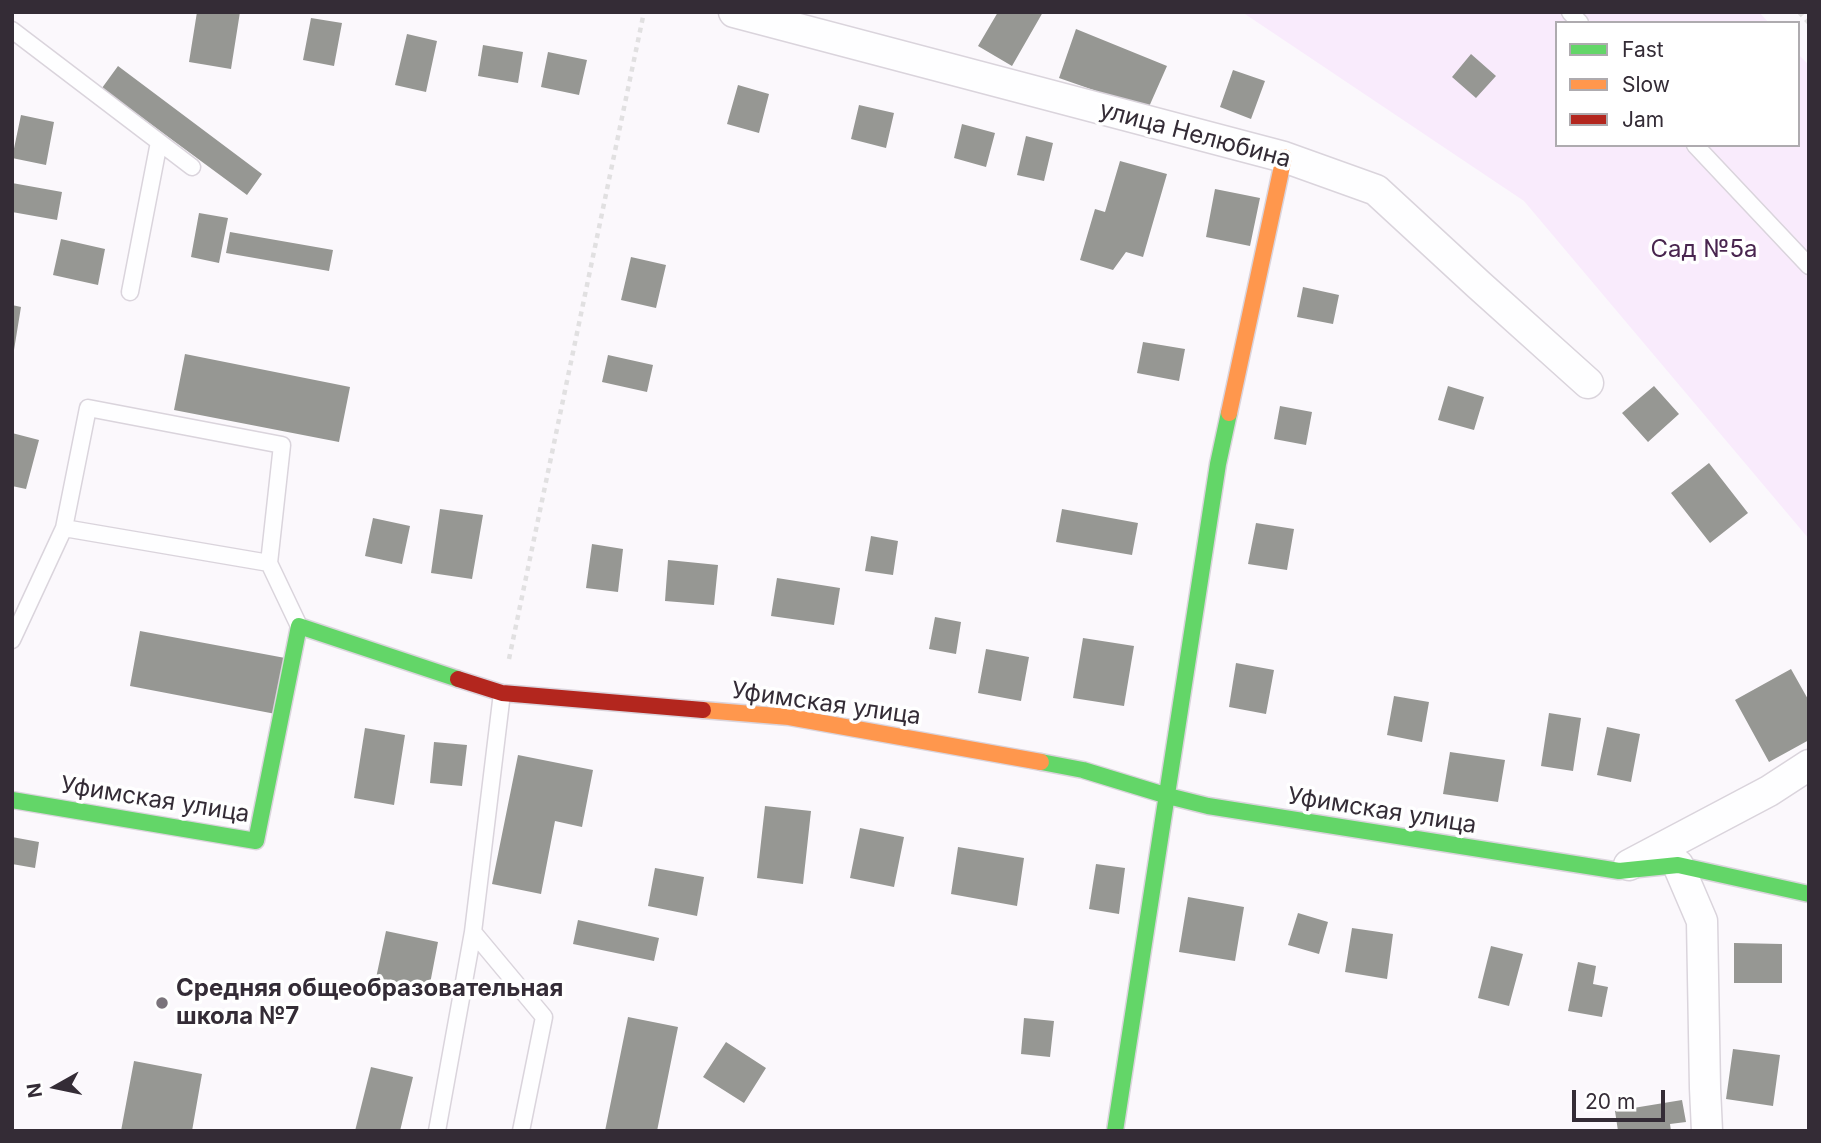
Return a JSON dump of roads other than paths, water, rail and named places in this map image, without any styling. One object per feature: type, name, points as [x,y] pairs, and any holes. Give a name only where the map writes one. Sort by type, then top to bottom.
[{"type":"street","name":"улица Нелюбина","points":[[734,12],[1284,158],[1376,190],[1588,383]]},
{"type":"street","points":[[1115,1131],[1217,464],[1284,158]]},
{"type":"street","name":"Уфимская улица","points":[[12,800],[256,841],[299,626],[502,693],[789,716],[1083,770],[1208,806],[1619,871],[1678,866],[1809,894]]},
{"type":"street","points":[[1619,871],[1769,791],[1809,765]]},
{"type":"street","points":[[1678,866],[1702,921],[1707,1131]]},
{"type":"lane","points":[[12,30],[192,167]]},
{"type":"lane","points":[[130,292],[159,142]]},
{"type":"lane","points":[[1697,147],[1809,266]]},
{"type":"lane","points":[[12,640],[64,528],[88,408],[282,445],[269,563],[299,626]]},
{"type":"lane","points":[[64,528],[269,563]]},
{"type":"lane","points":[[437,1131],[473,932],[502,693]]},
{"type":"lane","points":[[473,932],[544,1017],[521,1131]]},
{"type":"place","name":"Средняя общеобразовательная школа №7","points":[[162,1003]]},
{"type":"park label","name":"Сад №5а","points":[[1704,250]]}]
